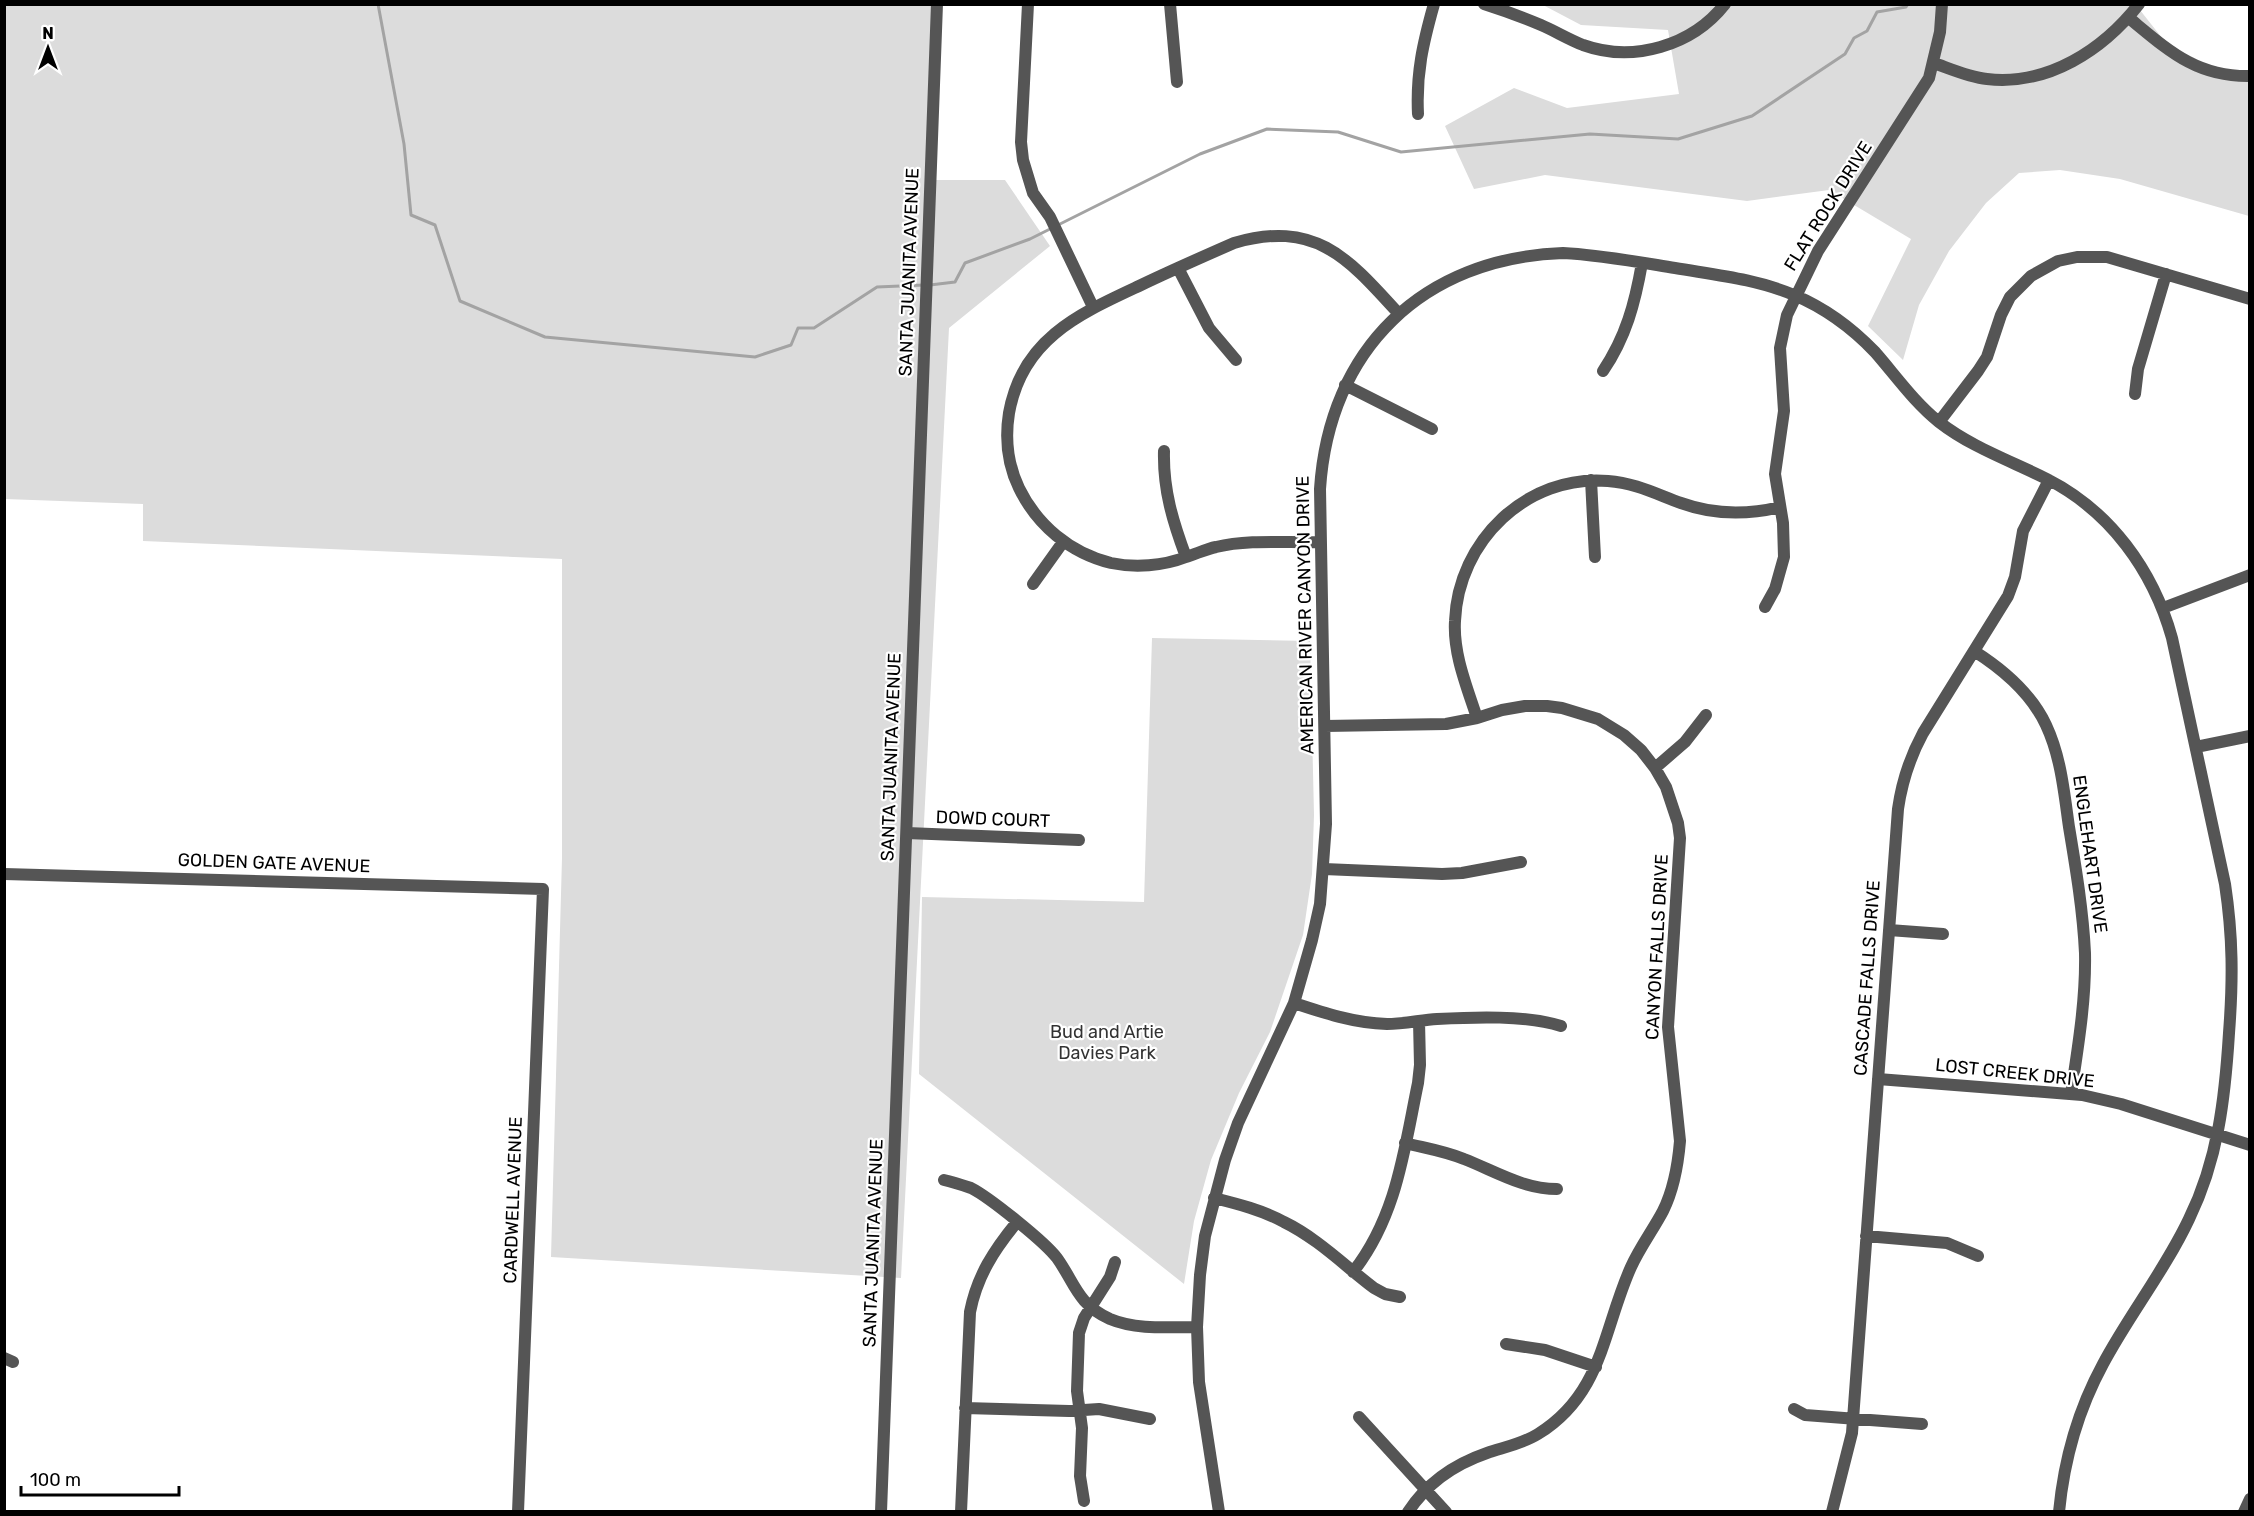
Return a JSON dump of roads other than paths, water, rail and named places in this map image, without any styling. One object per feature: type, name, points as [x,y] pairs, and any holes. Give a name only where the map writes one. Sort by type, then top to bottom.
[{"type":"street","name":"SANTA JUANITA AVENUE","points":[[881,1512],[937,4]]},
{"type":"street","points":[[1028,4],[1021,142],[1023,160],[1033,192],[1050,217],[1093,307]]},
{"type":"street","points":[[1170,4],[1177,82]]},
{"type":"street","points":[[1418,114],[1416,88],[1418,66],[1434,4]]},
{"type":"street","points":[[1484,4],[1512,13],[1584,45],[1621,52],[1656,49],[1676,42],[1710,20],[1725,4]]},
{"type":"street","name":"FLAT ROCK DRIVE","points":[[1765,607],[1775,589],[1784,557],[1784,523],[1775,474],[1784,411],[1780,348],[1787,315],[1818,251],[1917,98],[1934,63],[1940,32],[1941,4]]},
{"type":"street","points":[[1934,63],[1986,79],[2002,80],[2035,76],[2063,66],[2091,50],[2117,31],[2139,4]]},
{"type":"street","points":[[2129,18],[2170,52],[2186,62],[2221,74],[2250,75]]},
{"type":"street","points":[[1320,542],[1233,544],[1216,547],[1167,563],[1130,566],[1094,558],[1063,542],[1035,515],[1017,484],[1010,457],[1008,421],[1017,385],[1030,361],[1052,334],[1078,315],[1178,268],[1250,238],[1283,236],[1300,238],[1323,246],[1345,258],[1358,269],[1399,314]]},
{"type":"street","name":"AMERICAN RIVER CANYON DRIVE","points":[[1219,1512],[1202,1411],[1197,1327],[1200,1275],[1214,1198],[1238,1123],[1294,1003],[1312,940],[1324,869],[1326,824],[1320,542],[1321,464],[1330,423],[1345,385],[1370,345],[1399,314],[1428,292],[1450,279],[1513,257],[1563,253],[1747,280],[1795,295],[1824,310],[1858,336],[1920,405],[1939,422],[1972,444],[2049,480],[2082,502],[2114,530],[2145,571],[2163,608],[2172,638],[2225,884],[2233,948],[2226,1077],[2212,1160],[2189,1219],[2115,1342],[2090,1390],[2065,1466],[2059,1512]]},
{"type":"street","points":[[1939,422],[1987,357],[2001,315],[2010,297],[2040,270],[2067,258],[2097,256],[2250,299]]},
{"type":"street","points":[[1603,371],[1620,343],[1631,315],[1642,263]]},
{"type":"street","points":[[1178,268],[1209,328],[1236,360]]},
{"type":"street","points":[[2136,394],[2138,369],[2166,274]]},
{"type":"street","points":[[1345,385],[1432,429]]},
{"type":"street","points":[[1164,451],[1168,504],[1186,557]]},
{"type":"street","points":[[1592,480],[1595,557]]},
{"type":"street","points":[[1477,718],[1459,658],[1455,636],[1457,598],[1465,570],[1472,556],[1499,520],[1523,502],[1550,489],[1592,480],[1636,485],[1710,511],[1743,513],[1780,507]]},
{"type":"street","name":"CASCADE FALLS DRIVE","points":[[1832,1512],[1846,1460],[1853,1419],[1898,808],[1906,769],[1923,733],[2008,596],[2015,577],[2023,531],[2049,480]]},
{"type":"street","points":[[1033,584],[1063,542]]},
{"type":"street","points":[[2163,608],[2250,575]]},
{"type":"street","name":"ENGLEHART DRIVE","points":[[1974,651],[2002,670],[2027,695],[2046,725],[2060,766],[2082,913],[2085,955],[2081,1022],[2071,1094]]},
{"type":"street","name":"CANYON FALLS DRIVE","points":[[1325,726],[1446,724],[1525,706],[1555,707],[1584,714],[1624,735],[1641,750],[1655,768],[1672,801],[1680,838],[1668,1017],[1679,1114],[1679,1158],[1671,1192],[1630,1270],[1596,1367],[1577,1399],[1556,1421],[1524,1441],[1461,1464],[1436,1480],[1408,1512]]},
{"type":"street","points":[[1655,768],[1685,742],[1706,715]]},
{"type":"street","points":[[2196,747],[2250,736]]},
{"type":"street","name":"DOWD COURT","points":[[907,833],[1079,840]]},
{"type":"street","points":[[1324,869],[1442,874],[1462,873],[1521,862]]},
{"type":"street","name":"GOLDEN GATE AVENUE","points":[[4,874],[543,889]]},
{"type":"street","name":"CARDWELL AVENUE","points":[[518,1512],[543,889]]},
{"type":"street","points":[[1889,930],[1942,934]]},
{"type":"street","points":[[1294,1003],[1359,1022],[1389,1024],[1436,1019],[1525,1019],[1561,1026]]},
{"type":"street","points":[[1353,1272],[1375,1241],[1394,1195],[1420,1065],[1419,1021]]},
{"type":"street","name":"LOST CREEK DRIVE","points":[[1878,1078],[2071,1094],[2121,1104],[2250,1144]]},
{"type":"street","points":[[1405,1143],[1462,1158],[1534,1188],[1557,1189]]},
{"type":"street","points":[[944,1180],[980,1193],[1017,1222],[1056,1256],[1073,1288],[1091,1307],[1109,1318],[1126,1324],[1197,1327]]},
{"type":"street","points":[[1214,1198],[1249,1207],[1286,1222],[1380,1291],[1401,1297]]},
{"type":"street","points":[[962,1512],[970,1312],[987,1263],[1017,1222]]},
{"type":"street","points":[[1866,1236],[1939,1242],[1957,1246],[1978,1256]]},
{"type":"street","points":[[1084,1501],[1081,1486],[1082,1428],[1077,1391],[1078,1342],[1081,1325],[1110,1277],[1115,1262]]},
{"type":"street","points":[[1506,1344],[1545,1350],[1596,1367]]},
{"type":"street","points":[[965,1408],[1110,1410],[1150,1419]]},
{"type":"street","points":[[1794,1410],[1805,1415],[1922,1424]]},
{"type":"street","points":[[1359,1417],[1446,1512]]},
{"type":"street","points":[[2244,1512],[2250,1499]]},
{"type":"waterway","points":[[378,4],[404,144],[411,215],[435,225],[460,301],[545,337],[755,357],[791,345],[798,328],[814,328],[877,287],[924,285]]},
{"type":"waterway","points":[[1058,225],[1200,154],[1267,129],[1338,132],[1401,152],[1590,134],[1678,139],[1752,116],[1845,54],[1854,38],[1867,31],[1877,12],[1906,7],[1908,4]]},
{"type":"waterway","points":[[930,285],[955,282],[965,263],[1030,239],[1052,228]]},
{"type":"park label","name":"Bud and Artie Davies Park","points":[[1107,1042]]}]
